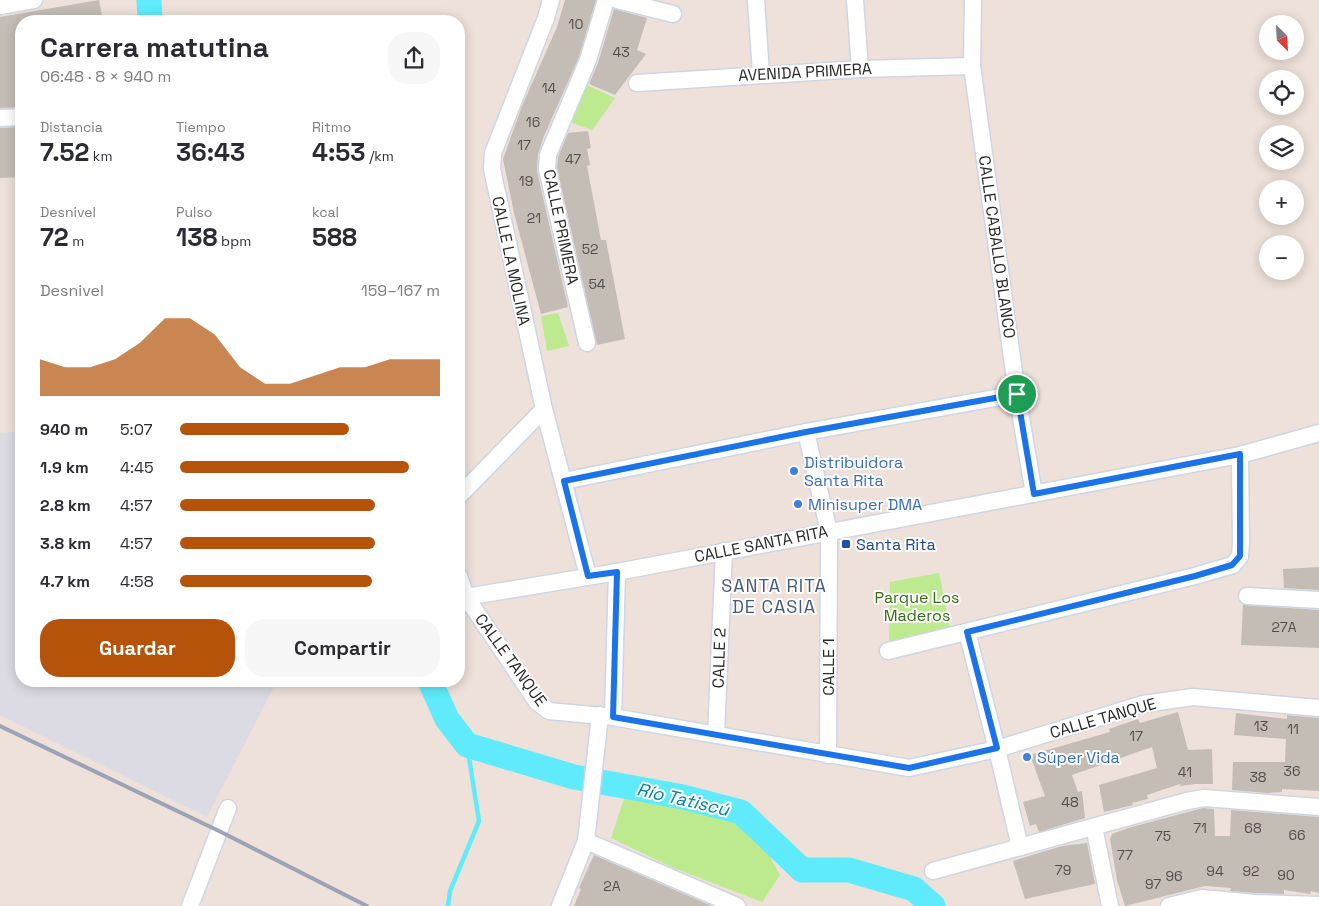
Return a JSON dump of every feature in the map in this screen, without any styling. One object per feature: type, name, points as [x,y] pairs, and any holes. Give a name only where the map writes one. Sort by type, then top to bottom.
[{"type":"street","points":[[0,6],[34,0]]},
{"type":"street","name":"CALLE LA MOLINA","points":[[551,0],[546,18],[493,153],[492,169],[544,409],[588,576]]},
{"type":"street","name":"CALLE PRIMERA","points":[[587,343],[547,169],[548,155],[588,60],[606,0]]},
{"type":"street","points":[[617,0],[673,14]]},
{"type":"street","points":[[756,0],[761,74]]},
{"type":"street","points":[[855,0],[860,69]]},
{"type":"street","name":"CALLE CABALLO BLANCO","points":[[972,0],[972,66],[1017,394],[1034,494]]},
{"type":"street","name":"AVENIDA PRIMERA","points":[[637,83],[761,74],[972,66]]},
{"type":"street","points":[[0,118],[15,117]]},
{"type":"street","points":[[564,481],[806,432],[1017,394]]},
{"type":"street","points":[[465,490],[544,409]]},
{"type":"street","name":"CALLE 1","points":[[806,432],[829,532],[828,755]]},
{"type":"street","name":"CALLE SANTA RITA","points":[[466,597],[617,572],[1034,494],[1240,454],[1319,433]]},
{"type":"street","points":[[888,651],[1195,576],[1232,565],[1240,556],[1240,454]]},
{"type":"street","name":"CALLE 2","points":[[716,735],[724,551]]},
{"type":"street","points":[[560,906],[586,841],[596,762],[607,716],[617,572]]},
{"type":"street","name":"CALLE TANQUE","points":[[465,594],[537,702],[549,711],[607,716],[909,768],[997,748],[1143,704],[1193,697],[1319,708]]},
{"type":"street","points":[[1247,596],[1319,600]]},
{"type":"street","points":[[967,632],[1020,847]]},
{"type":"street","points":[[933,871],[1187,801],[1204,798],[1319,807]]},
{"type":"street","points":[[190,906],[228,808]]},
{"type":"street","points":[[1094,827],[1110,906]]},
{"type":"street","points":[[586,841],[737,906]]},
{"type":"street","points":[[1169,906],[1202,902],[1319,905]]},
{"type":"shaded area","points":[[15,432],[15,687],[274,687],[207,817],[0,715],[0,433]]},
{"type":"green space","points":[[587,85],[615,98],[592,130],[570,122]]},
{"type":"green space","points":[[558,313],[569,346],[547,351],[541,316]]},
{"type":"green space","name":"Parque Los Maderos","points":[[939,573],[950,628],[889,643],[890,582]]},
{"type":"green space","points":[[629,784],[740,804],[780,875],[762,902],[674,868],[611,838]]},
{"type":"building","points":[[99,0],[102,15],[15,15],[15,107],[0,108],[0,17]]},
{"type":"building","points":[[565,0],[596,0],[579,57],[538,154],[537,171],[568,307],[541,314],[514,213],[503,159],[522,106],[557,27]]},
{"type":"building","points":[[614,9],[647,18],[637,50],[646,54],[615,95],[589,84],[598,63]]},
{"type":"building","points":[[15,127],[15,177],[0,178],[0,128]]},
{"type":"building","points":[[588,131],[591,148],[587,149],[590,165],[587,166],[601,240],[606,240],[625,339],[597,345],[557,168],[558,157],[568,133]]},
{"type":"building","points":[[1319,567],[1319,590],[1284,588],[1283,569]]},
{"type":"building","points":[[1243,605],[1319,610],[1319,648],[1241,645]]},
{"type":"building","points":[[1178,712],[1188,750],[1212,749],[1213,784],[1180,786],[1180,784],[1147,795],[1148,799],[1132,803],[1133,805],[1104,812],[1099,785],[1157,768],[1152,747],[1072,775],[1078,792],[1082,791],[1085,818],[1039,832],[1036,824],[1030,826],[1023,802],[1045,796],[1030,755],[1110,732],[1109,729],[1138,719],[1140,723]]},
{"type":"building","points":[[1236,713],[1287,719],[1287,715],[1319,718],[1319,791],[1282,789],[1282,792],[1267,793],[1232,790],[1233,762],[1285,762],[1286,739],[1234,735]]},
{"type":"building","points":[[1203,808],[1214,809],[1215,836],[1230,836],[1231,810],[1319,817],[1319,893],[1311,891],[1310,894],[1284,890],[1284,894],[1256,893],[1230,891],[1231,888],[1205,886],[1125,906],[1117,880],[1110,839],[1112,834]]},
{"type":"building","points":[[1087,843],[1095,884],[1025,899],[1013,861],[1062,846]]},
{"type":"building","points":[[594,855],[712,906],[574,906],[581,889],[579,888]]},
{"type":"waterway","points":[[149,0],[150,15]]},
{"type":"waterway","name":"Río Tatiscú","points":[[433,687],[447,719],[467,745],[574,777],[683,797],[741,812],[802,870],[849,870],[914,889],[933,906]]},
{"type":"waterway","points":[[448,906],[450,891],[479,821],[467,745]]},
{"type":"railway","points":[[0,726],[219,831],[367,906]]},
{"type":"place","name":"Distribuidora Santa Rita","points":[[794,471]]},
{"type":"place","name":"Minisuper DMA","points":[[798,504]]},
{"type":"place","name":"Santa Rita","points":[[846,544]]},
{"type":"place","name":"Súper Vida","points":[[1027,757]]},
{"type":"district","name":"SANTA RITA DE CASIA","points":[[774,595]]},
{"type":"route","points":[[1017,394],[1034,494],[1240,454],[1240,556],[1232,565],[1195,576],[967,632],[997,748],[909,768],[613,717],[617,572],[588,576],[564,481],[806,432],[1017,394]]}]
